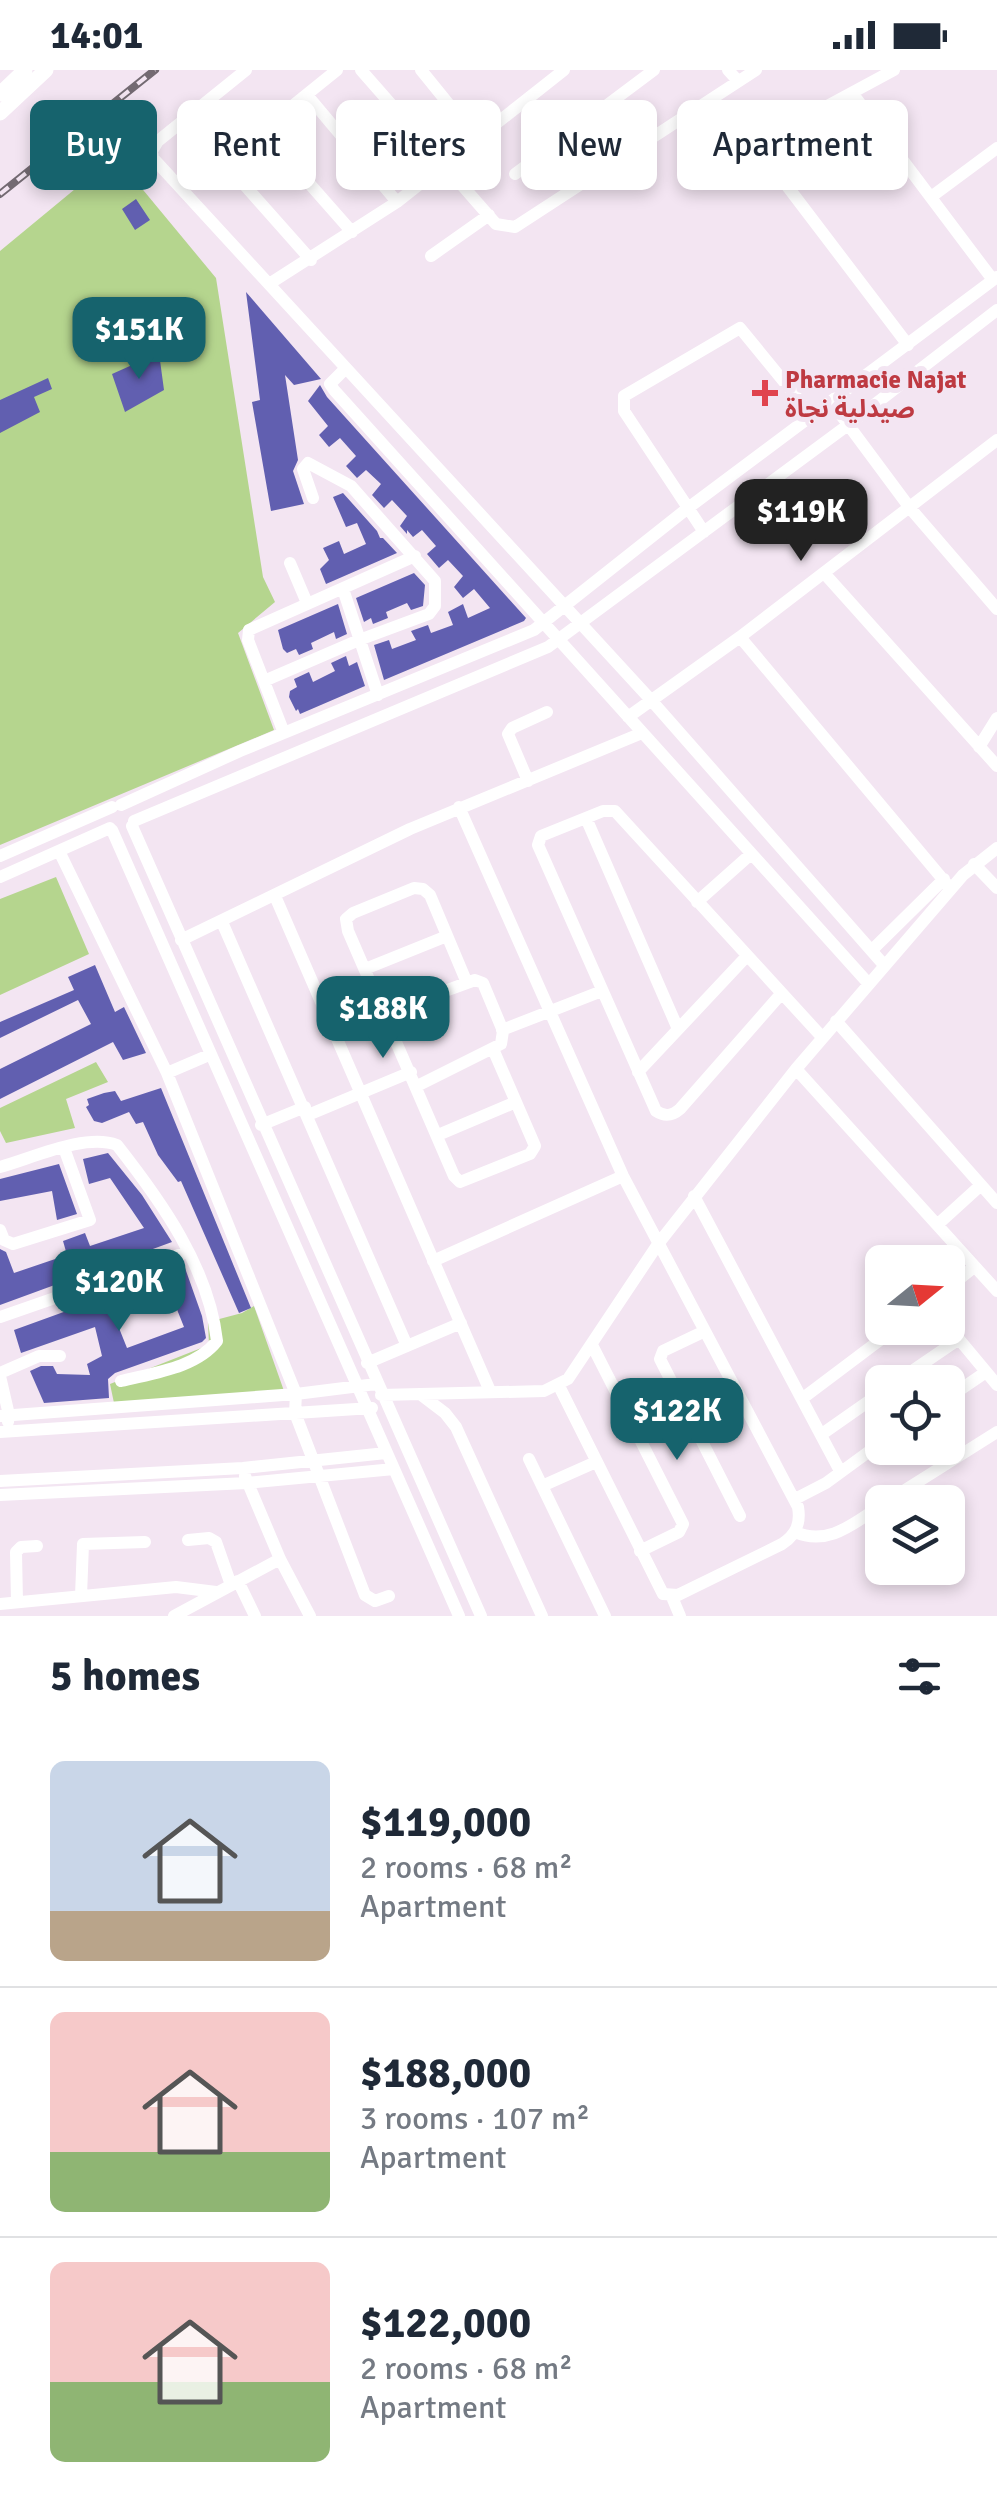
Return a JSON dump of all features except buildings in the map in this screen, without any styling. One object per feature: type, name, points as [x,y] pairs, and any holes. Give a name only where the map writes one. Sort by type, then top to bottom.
[{"type":"street","points":[[0,94],[25,70]]},
{"type":"street","points":[[0,113],[46,70]]},
{"type":"street","points":[[208,100],[246,70]]},
{"type":"street","points":[[301,100],[338,70]]},
{"type":"street","points":[[361,70],[387,100]]},
{"type":"street","points":[[421,70],[445,100]]},
{"type":"street","points":[[501,121],[564,70]]},
{"type":"street","points":[[515,174],[654,70]]},
{"type":"street","points":[[466,190],[496,224],[524,224],[733,76],[756,70]]},
{"type":"street","points":[[894,70],[763,142],[760,150],[908,345]]},
{"type":"street","points":[[0,856],[240,751],[528,633],[995,279],[853,94]]},
{"type":"street","points":[[307,95],[396,202]]},
{"type":"street","points":[[177,126],[154,145],[154,158],[177,183]]},
{"type":"street","points":[[931,197],[997,148]]},
{"type":"street","points":[[183,190],[651,700],[884,965]]},
{"type":"street","points":[[249,190],[310,260]]},
{"type":"street","points":[[315,190],[352,232]]},
{"type":"street","points":[[269,284],[412,190]]},
{"type":"street","points":[[431,256],[489,215]]},
{"type":"street","points":[[0,877],[111,829],[120,832],[541,650],[848,425],[997,310]]},
{"type":"street","points":[[704,532],[624,410],[623,398],[628,392],[740,328],[812,416]]},
{"type":"street","points":[[346,368],[330,384],[334,390],[868,983]]},
{"type":"street","points":[[832,402],[910,508],[997,608]]},
{"type":"street","points":[[628,718],[995,445]]},
{"type":"street","points":[[264,681],[429,614],[435,606],[435,581],[414,556],[351,486],[308,463],[303,469],[313,498]]},
{"type":"street","points":[[284,733],[248,640],[249,630],[414,556]]},
{"type":"street","points":[[290,563],[307,603]]},
{"type":"street","points":[[824,573],[997,766]]},
{"type":"street","points":[[343,590],[359,640],[383,692],[398,710]]},
{"type":"street","points":[[740,637],[948,884]]},
{"type":"street","points":[[528,780],[508,734],[512,728],[548,712]]},
{"type":"street","points":[[978,747],[997,718]]},
{"type":"street","points":[[182,940],[459,806],[642,733]]},
{"type":"street","points":[[240,751],[250,773]]},
{"type":"street","points":[[117,806],[130,808],[133,824],[223,1038],[480,1616]]},
{"type":"street","points":[[117,806],[106,820],[459,1616]]},
{"type":"street","points":[[459,806],[623,1176],[800,1516],[795,1532],[782,1544],[672,1597]]},
{"type":"street","points":[[781,994],[676,1113],[656,1111],[538,845],[543,834],[607,810],[616,811],[822,1037]]},
{"type":"street","points":[[586,818],[678,1029]]},
{"type":"street","points":[[872,950],[948,884],[997,848]]},
{"type":"street","points":[[59,850],[167,1073],[296,1394],[295,1412],[365,1596],[374,1601],[389,1596]]},
{"type":"street","points":[[697,902],[752,854]]},
{"type":"street","points":[[974,864],[997,888]]},
{"type":"street","points":[[5,1415],[357,1386],[381,1396],[544,1391],[558,1386],[568,1379],[694,1196],[948,884]]},
{"type":"street","points":[[467,982],[430,895],[423,888],[414,888],[346,919],[346,927],[456,1178],[466,1182],[535,1150],[493,1050]]},
{"type":"street","points":[[275,896],[490,1391]]},
{"type":"street","points":[[222,922],[407,1346]]},
{"type":"street","points":[[366,969],[447,936]]},
{"type":"street","points":[[638,1072],[746,957]]},
{"type":"street","points":[[261,1125],[414,1079],[493,1050],[503,1040],[483,983],[475,980],[385,1013]]},
{"type":"street","points":[[502,1030],[602,990]]},
{"type":"street","points":[[836,1020],[997,1204]]},
{"type":"street","points":[[209,1056],[212,1038],[223,1038]]},
{"type":"street","points":[[209,1056],[224,1066],[232,1057]]},
{"type":"street","points":[[167,1073],[209,1056]]},
{"type":"street","points":[[796,1069],[997,1292]]},
{"type":"street","points":[[438,1135],[516,1102]]},
{"type":"street","points":[[0,1168],[92,1140],[117,1145],[176,1225],[214,1318],[217,1341],[208,1352],[186,1364],[121,1381]]},
{"type":"street","points":[[0,1230],[4,1240],[13,1244],[90,1220],[64,1148]]},
{"type":"street","points":[[433,1261],[623,1176]]},
{"type":"street","points":[[937,1226],[981,1185]]},
{"type":"street","points":[[694,1196],[840,1471]]},
{"type":"street","points":[[0,1317],[186,1252]]},
{"type":"street","points":[[965,1274],[974,1267]]},
{"type":"street","points":[[367,1363],[461,1324]]},
{"type":"street","points":[[705,1331],[666,1349],[660,1359],[740,1516]]},
{"type":"street","points":[[592,1344],[683,1524],[679,1532],[640,1551]]},
{"type":"street","points":[[803,1398],[873,1345]]},
{"type":"street","points":[[921,1365],[950,1345]]},
{"type":"street","points":[[964,1345],[997,1385]]},
{"type":"street","points":[[60,1356],[40,1356],[0,1375],[3,1432],[367,1409],[381,1396]]},
{"type":"street","points":[[965,1386],[986,1372]]},
{"type":"street","points":[[558,1386],[660,1592],[672,1597],[680,1616]]},
{"type":"street","points":[[420,1394],[446,1413],[456,1427],[542,1616]]},
{"type":"street","points":[[203,1399],[207,1418]]},
{"type":"street","points":[[822,1434],[865,1404]]},
{"type":"street","points":[[914,1485],[997,1433]]},
{"type":"street","points":[[0,1481],[244,1468],[386,1453]]},
{"type":"street","points":[[794,1499],[865,1454]]},
{"type":"street","points":[[529,1459],[605,1616]]},
{"type":"street","points":[[542,1486],[596,1462]]},
{"type":"street","points":[[244,1468],[280,1559],[310,1616]]},
{"type":"street","points":[[0,1495],[247,1483],[394,1470]]},
{"type":"street","points":[[795,1532],[811,1538],[828,1537],[865,1515]]},
{"type":"street","points":[[188,1540],[208,1538],[216,1542],[234,1583],[255,1616]]},
{"type":"street","points":[[80,1596],[83,1544],[146,1542]]},
{"type":"street","points":[[17,1602],[16,1552],[22,1546],[37,1546]]},
{"type":"street","points":[[174,1616],[280,1559]]},
{"type":"street","points":[[0,1604],[176,1586],[216,1592]]},
{"type":"green space","points":[[74,190],[143,190],[216,278],[263,577],[275,602],[238,633],[274,730],[0,845],[0,251]]},
{"type":"green space","points":[[56,877],[89,954],[0,995],[0,899]]},
{"type":"green space","points":[[96,1062],[108,1082],[66,1099],[75,1128],[6,1143],[0,1131],[0,1108]]},
{"type":"green space","points":[[254,1306],[284,1391],[114,1403],[110,1384],[209,1345],[208,1322]]},
{"type":"railway","points":[[0,194],[155,70]]},
{"type":"place","name":"Pharmacie Najat صيدلية نجاة","points":[[765,393]]}]
